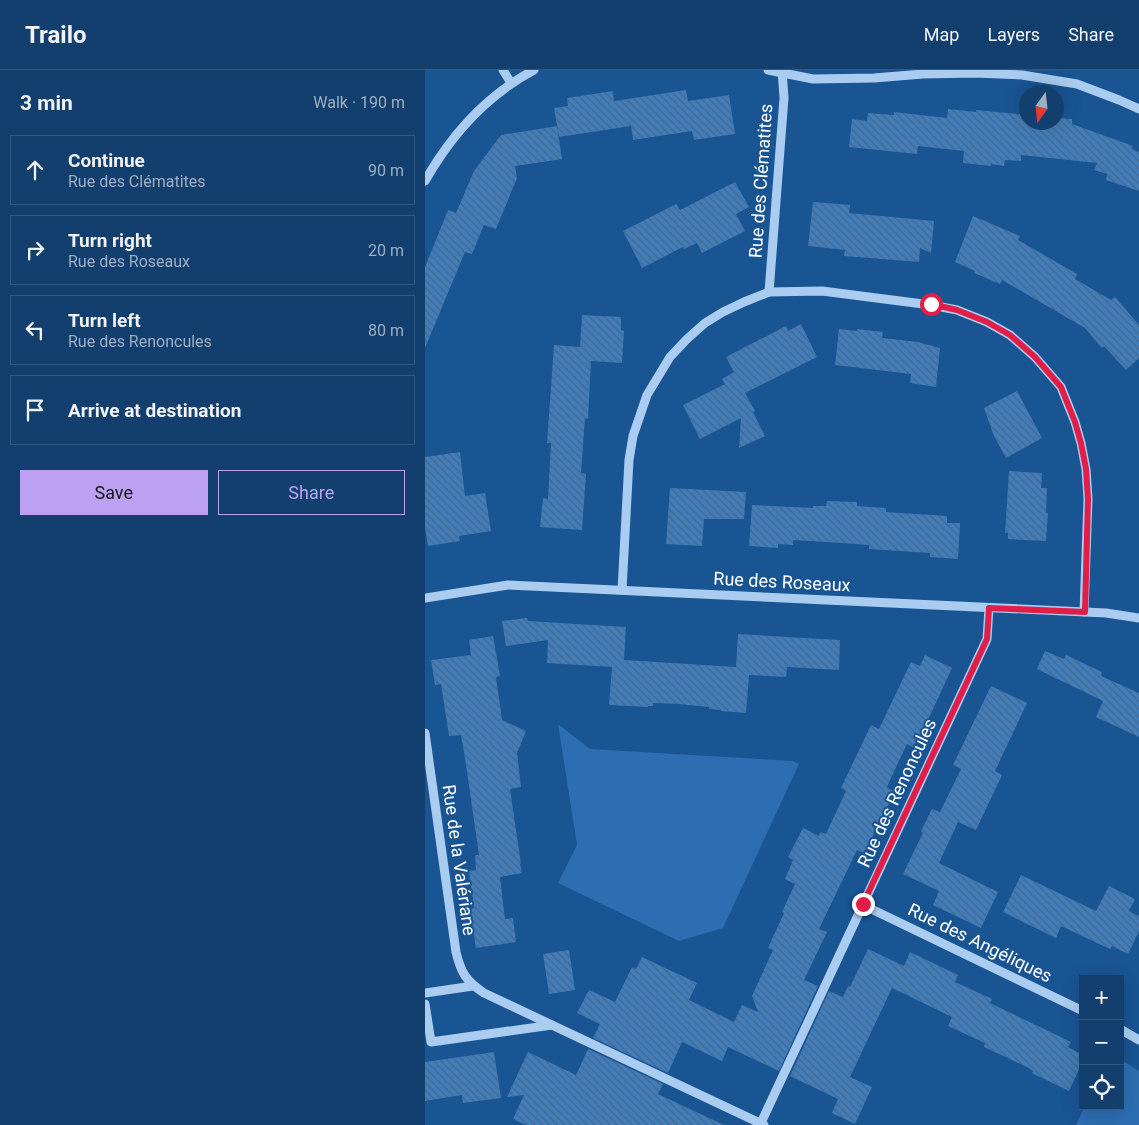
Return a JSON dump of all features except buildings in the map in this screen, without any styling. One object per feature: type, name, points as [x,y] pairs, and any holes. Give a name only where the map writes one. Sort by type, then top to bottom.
[{"type":"street","points":[[503,70],[511,83]]},
{"type":"street","points":[[425,181],[443,151],[464,125],[486,103],[511,83],[534,70]]},
{"type":"street","points":[[768,70],[782,71],[813,79],[1022,72],[1077,84],[1139,109]]},
{"type":"street","name":"Rue des Clématites","points":[[769,292],[784,98],[782,71]]},
{"type":"street","points":[[622,590],[629,460],[633,436],[647,395],[670,357],[705,323],[723,312],[769,292],[822,291],[931,304],[957,310],[987,322],[1010,335],[1035,357],[1061,387],[1075,422],[1086,469],[1088,499],[1085,612]]},
{"type":"street","name":"Rue des Roseaux","points":[[425,598],[508,585],[1106,613],[1139,618]]},
{"type":"street","name":"Rue des Renoncules","points":[[761,1124],[987,639],[989,608]]},
{"type":"street","name":"Rue de la Valériane","points":[[425,733],[456,952],[465,977],[473,986],[485,993],[761,1124]]},
{"type":"street","name":"Rue des Angéliques","points":[[863,904],[1079,1008]]},
{"type":"street","points":[[425,993],[473,986]]},
{"type":"street","points":[[425,1004],[431,1042],[553,1025]]},
{"type":"street","points":[[1124,1031],[1139,1040]]},
{"type":"shaded area","points":[[558,724],[590,749],[793,761],[799,764],[723,928],[679,941],[558,883],[577,845]]},
{"type":"shaded area","points":[[1124,1062],[1139,1071],[1139,1125],[1076,1125],[1083,1110],[1124,1110]]},
{"type":"route","points":[[863,904],[987,639],[989,608],[1085,612],[1088,499],[1086,469],[1075,422],[1061,387],[1035,357],[1010,335],[987,322],[957,310],[931,304]]}]
